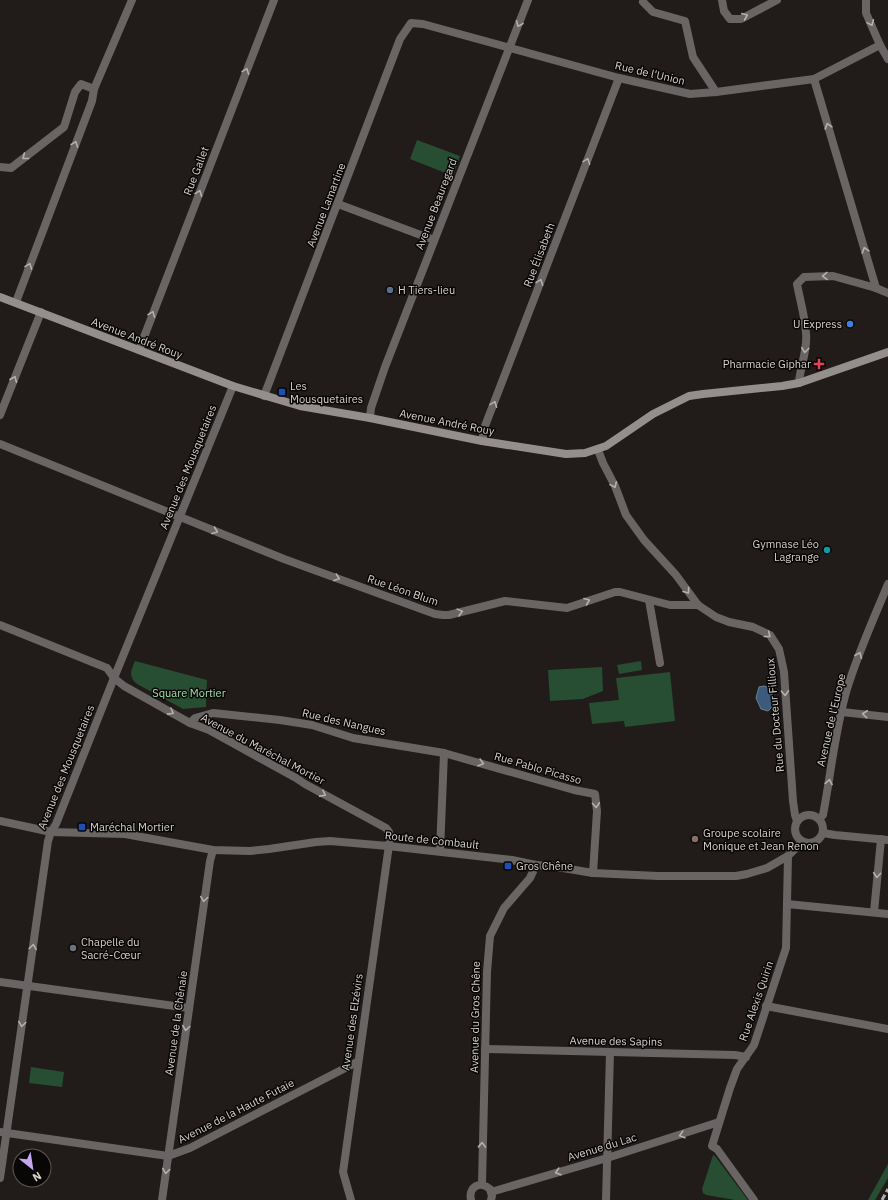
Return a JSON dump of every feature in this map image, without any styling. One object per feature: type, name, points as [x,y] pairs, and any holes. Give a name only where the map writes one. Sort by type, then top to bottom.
[{"type":"main road","name":"Avenue André Rouy","points":[[0,296],[233,386],[264,396],[300,406],[370,418],[482,441],[566,454],[585,453],[598,450],[614,442],[653,414],[689,396],[799,383],[888,352]]},
{"type":"street","points":[[16,302],[92,101],[94,89],[132,0]]},
{"type":"street","name":"Rue Gallet","points":[[139,350],[274,0]]},
{"type":"street","name":"Avenue Beauregard","points":[[370,418],[371,408],[385,367],[528,0]]},
{"type":"street","points":[[722,0],[724,11],[730,19],[741,19],[777,0]]},
{"type":"street","points":[[866,0],[866,12],[880,45],[888,59]]},
{"type":"street","points":[[643,2],[653,12],[686,21],[693,58],[716,92]]},
{"type":"street","name":"Rue de l'Union","points":[[412,23],[423,24],[619,78],[690,94],[814,79],[880,45]]},
{"type":"street","name":"Avenue Lamartine","points":[[264,396],[400,39],[412,23]]},
{"type":"street","name":"Rue Élisabeth","points":[[482,441],[485,426],[619,78]]},
{"type":"street","points":[[814,79],[876,288]]},
{"type":"street","points":[[0,167],[11,168],[64,127],[75,92],[81,84],[94,89]]},
{"type":"street","points":[[338,204],[434,240]]},
{"type":"street","points":[[799,383],[805,352],[806,334],[797,284],[804,276],[833,276],[888,292]]},
{"type":"street","points":[[0,415],[41,312]]},
{"type":"street","name":"Avenue des Mousquetaires","points":[[0,1178],[3,1132],[28,986],[48,841],[233,386]]},
{"type":"street","name":"Rue Léon Blum","points":[[0,444],[290,562],[426,611],[443,615],[505,601],[567,608],[615,592],[670,605],[698,605]]},
{"type":"street","name":"Rue du Docteur Fillioux","points":[[598,450],[626,514],[644,540],[676,576],[698,605],[716,617],[729,622],[763,630],[774,639],[779,649],[784,672],[793,801],[795,815],[798,821]]},
{"type":"street","name":"Avenue de l'Europe","points":[[820,819],[823,815],[842,712],[856,664],[888,584]]},
{"type":"street","points":[[650,600],[660,663]]},
{"type":"street","name":"Avenue du Maréchal Mortier","points":[[0,625],[107,668],[114,678],[124,686],[190,723],[209,730],[386,828],[390,835],[388,846]]},
{"type":"street","points":[[842,712],[888,717]]},
{"type":"street","name":"Rue des Nangues","points":[[190,723],[195,718],[213,713],[280,720],[312,725],[353,738],[444,753]]},
{"type":"street","points":[[440,852],[444,753]]},
{"type":"street","name":"Rue Pablo Picasso","points":[[444,753],[574,790],[595,794],[597,810],[593,873]]},
{"type":"street","points":[[806,815],[815,816],[820,819],[823,825],[823,833],[819,840],[811,844],[799,840],[795,832],[798,821],[806,815]]},
{"type":"street","name":"Route de Combault","points":[[0,821],[51,832],[125,834],[213,850],[269,849],[330,841],[512,860],[593,873],[658,876],[736,876],[766,868],[788,856],[802,842]]},
{"type":"street","points":[[823,833],[835,836],[884,839],[874,912]]},
{"type":"street","name":"Avenue des Elzévirs","points":[[351,1200],[343,1172],[388,846]]},
{"type":"street","name":"Avenue de la Chênaie","points":[[162,1200],[210,861],[213,850]]},
{"type":"street","name":"Rue Alexis Quirin","points":[[754,1200],[717,1149],[712,1146],[737,1069],[754,1045],[786,948],[788,856]]},
{"type":"street","name":"Avenue du Gros Chêne","points":[[482,1184],[486,972],[490,936],[504,908],[530,878],[536,865]]},
{"type":"street","points":[[787,904],[888,914]]},
{"type":"street","points":[[0,982],[189,1008]]},
{"type":"street","points":[[766,1006],[888,1029]]},
{"type":"street","name":"Avenue des Sapins","points":[[485,1049],[735,1055],[746,1057]]},
{"type":"street","points":[[606,1200],[610,1052]]},
{"type":"street","name":"Avenue de la Haute Futaie","points":[[3,1132],[168,1156],[190,1148],[357,1062]]},
{"type":"street","name":"Avenue du Lac","points":[[491,1196],[719,1122]]},
{"type":"street","points":[[469,1200],[472,1189],[475,1186],[482,1184],[488,1187],[491,1196]]},
{"type":"green space","points":[[417,140],[460,156],[453,176],[410,159]]},
{"type":"green space","name":"Square Mortier","points":[[135,661],[207,680],[206,707],[183,709],[137,684],[131,676]]},
{"type":"green space","points":[[641,661],[642,670],[619,674],[617,665]]},
{"type":"green space","points":[[602,667],[603,691],[583,699],[550,701],[548,670]]},
{"type":"green space","points":[[670,672],[675,721],[625,727],[624,721],[592,724],[589,703],[619,700],[616,678]]},
{"type":"green space","points":[[31,1067],[64,1072],[62,1087],[29,1083]]},
{"type":"green space","points":[[713,1155],[748,1200],[735,1200],[706,1195],[703,1193],[702,1189]]},
{"type":"green space","points":[[888,1164],[888,1178],[875,1200],[868,1200]]},
{"type":"water","points":[[764,686],[770,688],[773,697],[771,709],[768,711],[761,709],[756,698],[759,687]]},
{"type":"railway","points":[[882,1200],[888,1189]]},
{"type":"place","name":"H Tiers-lieu","points":[[390,290]]},
{"type":"place","name":"U Express","points":[[850,324]]},
{"type":"place","name":"Pharmacie Giphar","points":[[819,364]]},
{"type":"place","name":"Les Mousquetaires","points":[[282,392]]},
{"type":"place","name":"Gymnase Léo Lagrange","points":[[827,550]]},
{"type":"place","name":"Maréchal Mortier","points":[[82,827]]},
{"type":"place","name":"Groupe scolaire Monique et Jean Renon","points":[[695,839]]},
{"type":"place","name":"Gros Chêne","points":[[508,866]]},
{"type":"place","name":"Chapelle du Sacré-Cœur","points":[[73,948]]}]
